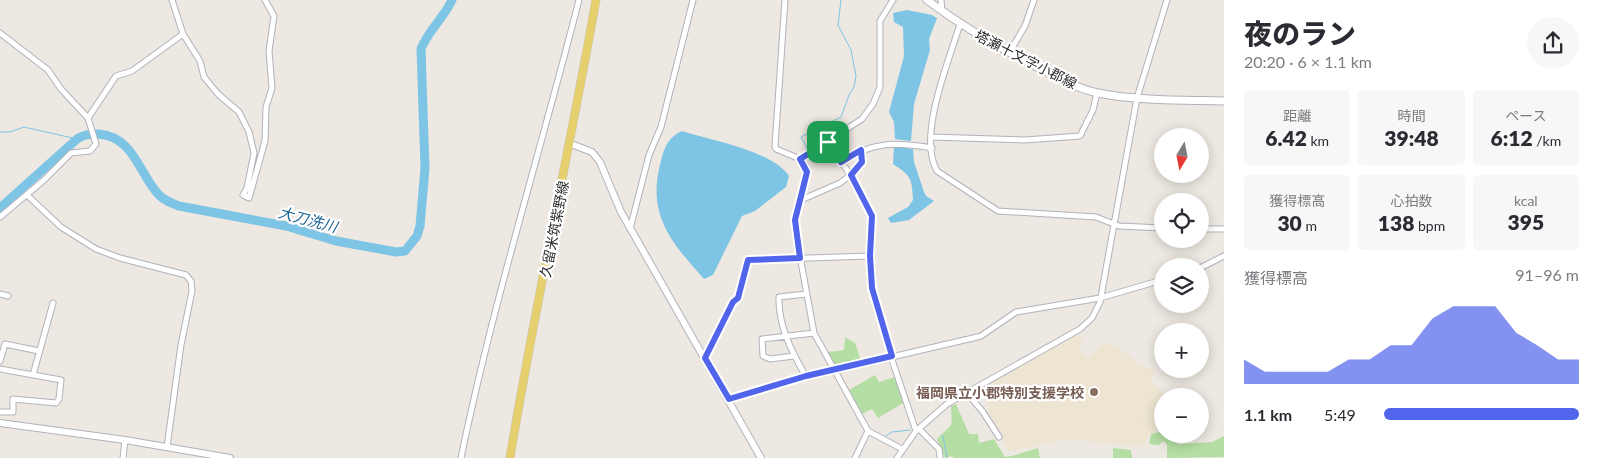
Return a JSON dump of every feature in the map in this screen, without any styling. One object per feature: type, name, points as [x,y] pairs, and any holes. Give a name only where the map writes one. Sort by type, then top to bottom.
[{"type":"main road","name":"久留米筑紫野線","points":[[510,458],[524,375],[571,144],[596,0]]},
{"type":"main road","name":"塔瀬十文字小郡線","points":[[927,0],[960,24],[1009,53],[1069,83],[1097,92],[1136,98],[1224,101]]},
{"type":"street","points":[[172,0],[183,34],[199,57],[204,77],[218,94],[239,112],[249,132],[254,153],[246,188],[242,195],[249,198],[265,141],[266,107],[272,88],[269,51],[274,16],[265,0]]},
{"type":"street","points":[[461,458],[477,379],[504,271],[579,0]]},
{"type":"street","points":[[630,229],[649,155],[661,126],[693,0]]},
{"type":"street","points":[[785,0],[774,146],[776,149],[800,159],[807,172],[801,200],[797,207],[795,229],[814,332],[868,431],[902,449]]},
{"type":"street","points":[[800,159],[862,119],[878,95],[880,78],[880,21],[893,0]]},
{"type":"street","points":[[940,0],[943,12]]},
{"type":"street","points":[[1009,53],[1025,26],[1034,0]]},
{"type":"street","points":[[896,458],[917,430],[947,404],[1088,322],[1100,302],[1136,98],[1167,0]]},
{"type":"street","points":[[960,24],[930,123],[933,161],[937,171],[992,209],[1003,212],[1096,218],[1114,224],[1154,227]]},
{"type":"street","points":[[0,33],[43,64],[61,89],[88,118],[96,144],[90,151],[71,154],[0,217]]},
{"type":"street","points":[[88,118],[116,76],[132,71],[183,34]]},
{"type":"street","points":[[931,137],[1025,140],[1080,136],[1094,110],[1097,92]]},
{"type":"street","points":[[828,142],[851,175],[872,216],[870,256],[872,288],[913,428],[939,449],[940,458]]},
{"type":"street","points":[[571,144],[592,152],[600,162],[612,194],[630,229],[729,399],[761,458]]},
{"type":"street","points":[[841,162],[861,150],[887,144],[932,148]]},
{"type":"street","points":[[801,200],[840,184],[851,175],[862,162],[861,150]]},
{"type":"street","points":[[27,195],[75,238],[120,258],[186,275],[191,281],[192,290],[181,346],[167,447]]},
{"type":"street","points":[[1209,229],[1224,230]]},
{"type":"street","points":[[705,358],[733,302],[738,298],[748,260],[870,256]]},
{"type":"street","points":[[1209,264],[1224,256]]},
{"type":"street","points":[[729,399],[806,376],[980,336],[1016,312],[1100,298],[1154,282]]},
{"type":"street","points":[[0,294],[8,296]]},
{"type":"street","points":[[806,294],[779,297],[778,307],[794,356],[806,376]]},
{"type":"street","points":[[33,374],[53,303]]},
{"type":"street","points":[[794,356],[770,359],[763,356],[762,340],[814,332]]},
{"type":"street","points":[[0,361],[5,344],[39,351]]},
{"type":"street","points":[[0,369],[60,378],[59,399],[56,403],[13,399],[13,412],[0,412]]},
{"type":"street","points":[[967,393],[983,412],[999,437]]},
{"type":"street","points":[[0,423],[125,440],[230,458]]},
{"type":"street","points":[[855,458],[868,431]]},
{"type":"street","points":[[123,458],[125,440]]},
{"type":"shaded area","points":[[1076,334],[1083,341],[1079,351],[1089,358],[1104,342],[1121,350],[1138,364],[1154,371],[1150,379],[1159,388],[1154,388],[1154,432],[1149,434],[1144,446],[1140,447],[1068,439],[1008,451],[992,420],[986,398],[980,388]]},
{"type":"green space","points":[[845,337],[855,343],[861,361],[836,367],[828,352],[844,350]]},
{"type":"green space","points":[[875,375],[879,382],[895,377],[903,403],[878,418],[872,409],[862,414],[849,390]]},
{"type":"green space","points":[[956,404],[969,434],[978,434],[979,443],[994,439],[1005,457],[1038,448],[1040,458],[955,458],[951,456],[945,458],[937,439],[951,425],[951,406]]},
{"type":"green space","points":[[1154,433],[1154,443],[1161,443],[1159,445],[1149,444],[1151,434]]},
{"type":"green space","points":[[1224,436],[1224,457],[1167,458],[1166,443],[1209,443]]},
{"type":"green space","points":[[1113,448],[1131,450],[1132,458],[1113,458]]},
{"type":"water","points":[[907,10],[932,15],[937,18],[929,39],[930,50],[914,104],[911,141],[895,139],[894,122],[889,112],[904,56],[903,27],[894,22],[893,13]]},
{"type":"water","points":[[682,131],[755,153],[781,167],[789,176],[786,187],[755,211],[742,216],[713,275],[704,279],[672,239],[664,226],[659,212],[657,180],[661,161],[667,143],[673,136]]},
{"type":"water","points":[[894,146],[913,149],[914,162],[924,192],[926,196],[934,201],[909,220],[891,223],[888,218],[908,207],[913,200],[909,178],[893,164]]},
{"type":"waterway","name":"大刀洗川","points":[[0,208],[77,139],[85,135],[99,134],[111,137],[128,149],[159,195],[176,205],[286,226],[336,241],[396,252],[405,251],[417,236],[420,226],[425,168],[421,49],[452,0]]},
{"type":"waterway","points":[[808,150],[801,137],[841,117],[854,87],[856,76],[851,50],[838,25],[841,0]]},
{"type":"waterway","points":[[0,132],[10,132],[24,127],[77,139]]},
{"type":"waterway","points":[[884,437],[892,432],[910,430]]},
{"type":"waterway","points":[[943,436],[947,458]]},
{"type":"place","name":"福岡県立小郡特別支援学校","points":[[1094,392]]},
{"type":"route","points":[[828,142],[841,162],[861,150],[862,162],[851,175],[871,211],[874,224],[870,256],[872,288],[892,356],[806,376],[729,399],[705,358],[733,302],[738,298],[748,260],[770,261],[800,258],[795,220],[807,172],[800,159],[828,142]]}]
